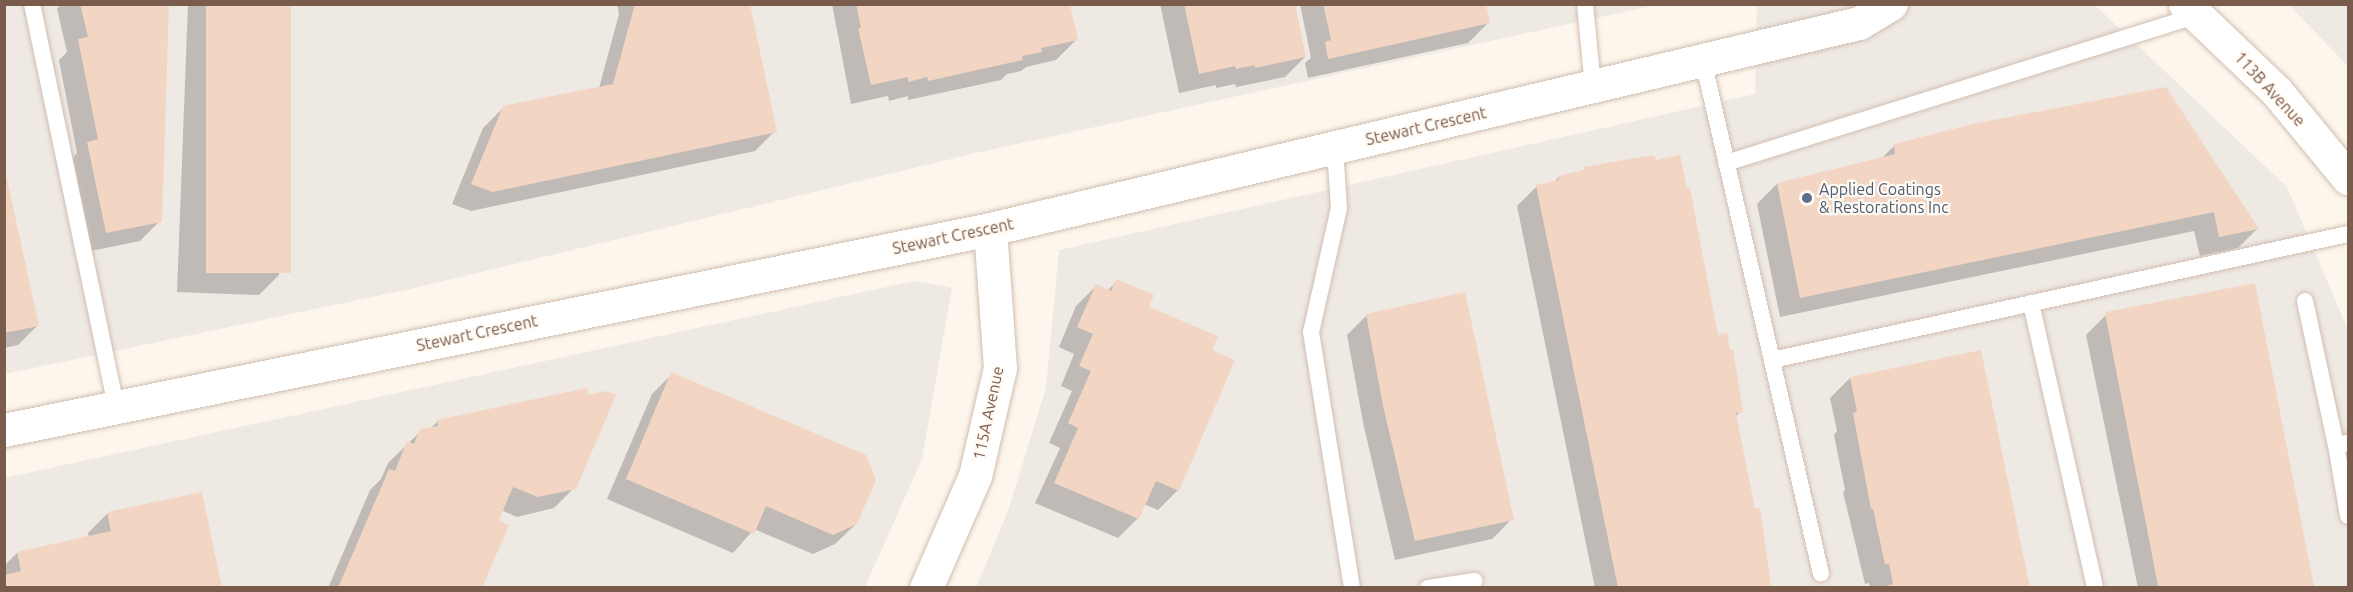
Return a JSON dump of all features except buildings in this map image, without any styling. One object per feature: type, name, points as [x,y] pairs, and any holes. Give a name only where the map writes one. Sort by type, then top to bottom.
[{"type":"street","name":"Stewart Crescent","points":[[4,430],[990,229],[1859,23],[1891,4]]},
{"type":"street","name":"113B Avenue","points":[[2191,10],[2277,92],[2349,178]]},
{"type":"street","name":"115A Avenue","points":[[926,588],[975,476],[1000,368],[990,229]]},
{"type":"lane","points":[[32,4],[116,407]]},
{"type":"lane","points":[[1585,4],[1593,87]]},
{"type":"lane","points":[[1726,163],[2191,10]]},
{"type":"lane","points":[[1703,60],[1821,574]]},
{"type":"lane","points":[[1335,148],[1339,208],[1311,332],[1352,588]]},
{"type":"lane","points":[[1772,360],[2349,234]]},
{"type":"lane","points":[[2305,301],[2342,444],[2349,516]]},
{"type":"lane","points":[[2031,303],[2095,588]]},
{"type":"lane","points":[[1428,588],[1474,581]]},
{"type":"shaded area","points":[[4,5],[1656,5],[976,153],[406,290],[5,374]]},
{"type":"shaded area","points":[[1757,5],[2095,5],[2287,187],[2348,330],[2348,587],[976,588],[1008,511],[1046,388],[1059,250],[1755,94]]},
{"type":"shaded area","points":[[2289,5],[2348,5],[2348,66]]},
{"type":"shaded area","points":[[914,281],[952,288],[922,459],[865,587],[5,587],[4,478]]},
{"type":"place","name":"Applied Coatings & Restorations Inc","points":[[1807,198]]}]
